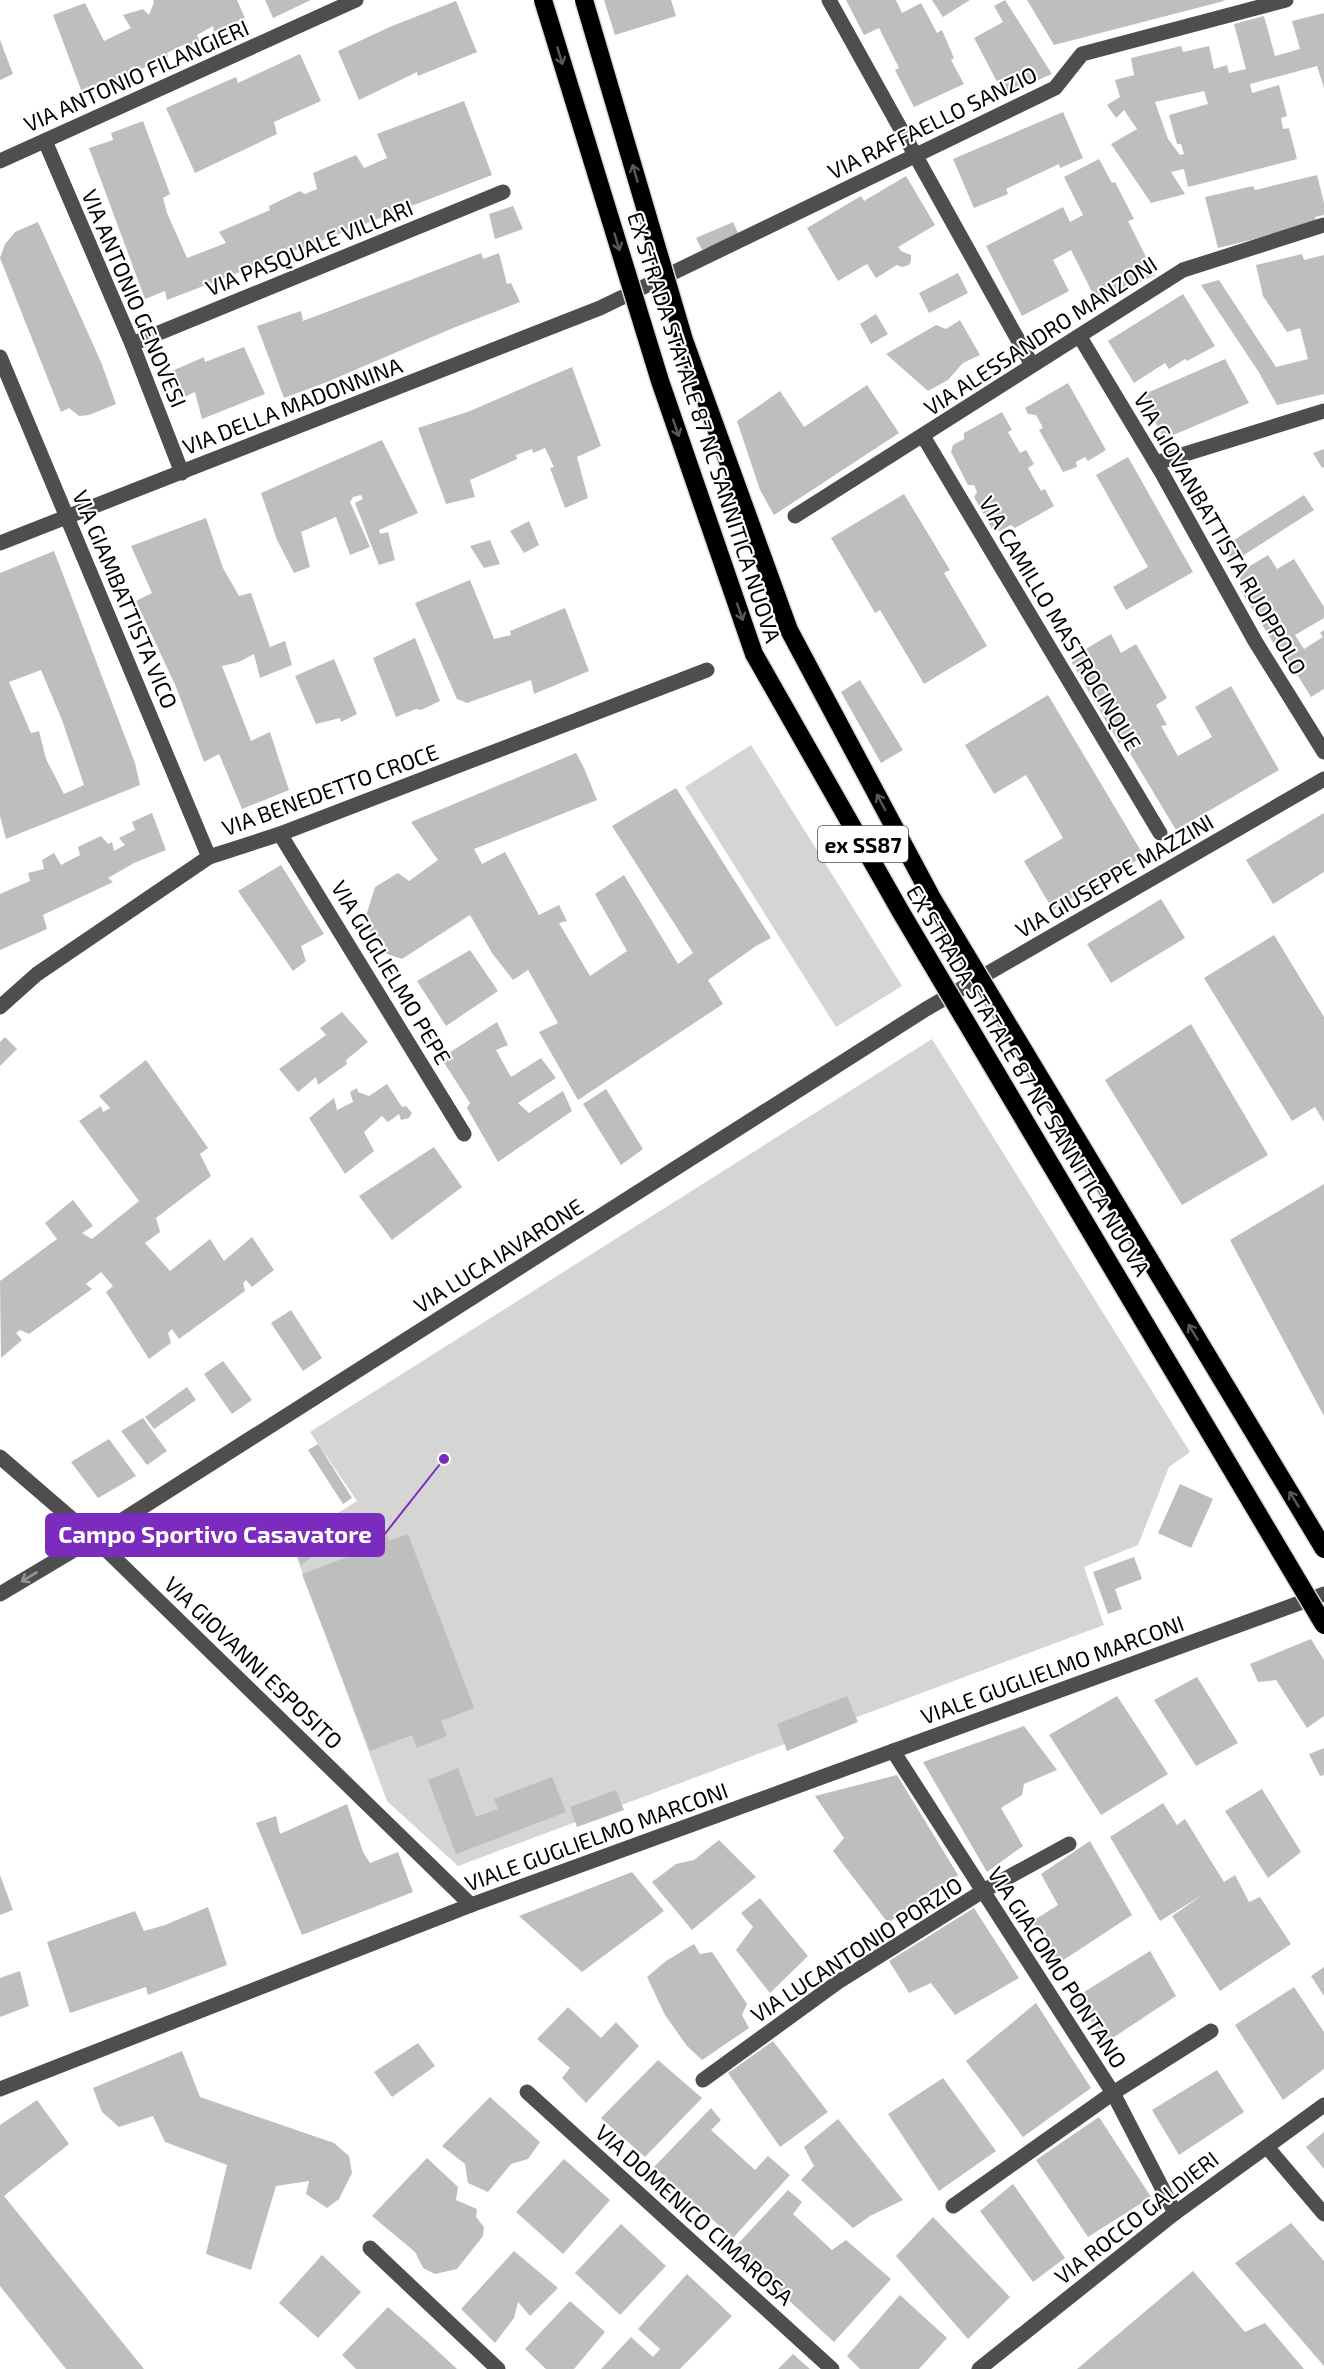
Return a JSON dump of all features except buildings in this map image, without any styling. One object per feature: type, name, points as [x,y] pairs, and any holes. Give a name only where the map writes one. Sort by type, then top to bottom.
[{"type":"highway","name":"EX STRADA STATALE 87 NC SANNITICA NUOVA","points":[[543,0],[660,381],[754,654],[902,914],[1324,1624]]},
{"type":"highway","name":"EX STRADA STATALE 87 NC SANNITICA NUOVA","points":[[584,0],[684,340],[789,630],[933,900],[1324,1549]]},
{"type":"street","name":"VIA ANTONIO FILANGIERI","points":[[0,161],[356,0]]},
{"type":"street","points":[[829,0],[1032,364]]},
{"type":"street","name":"VIA RAFFAELLO SANZIO","points":[[600,309],[1055,88],[1082,54],[1286,0]]},
{"type":"street","name":"VIA ANTONIO GENOVESI","points":[[45,141],[132,344],[182,472]]},
{"type":"street","name":"VIA PASQUALE VILLARI","points":[[132,344],[503,192]]},
{"type":"street","name":"VIA ALESSANDRO MANZONI","points":[[795,516],[1183,270],[1324,225]]},
{"type":"street","name":"VIA DELLA MADONNINA","points":[[0,543],[600,309]]},
{"type":"street","name":"VIA GIOVANBATTISTA RUOPPOLO","points":[[1080,337],[1156,463],[1255,641],[1324,752]]},
{"type":"street","name":"VIA GIAMBATTISTA VICO","points":[[0,357],[209,857]]},
{"type":"street","points":[[1156,463],[1324,411]]},
{"type":"street","name":"VIA CAMILLO MASTROCINQUE","points":[[923,436],[1160,833]]},
{"type":"street","name":"VIA BENEDETTO CROCE","points":[[0,1007],[38,974],[209,857],[280,834],[707,670]]},
{"type":"street","name":"VIA GIUSEPPE MAZZINI","points":[[926,1009],[1324,779]]},
{"type":"street","name":"VIA GUGLIELMO PEPE","points":[[280,834],[464,1134]]},
{"type":"street","name":"VIA LUCA IAVARONE","points":[[0,1594],[94,1538],[926,1009]]},
{"type":"street","name":"VIA GIOVANNI ESPOSITO","points":[[0,1456],[94,1538],[471,1905]]},
{"type":"street","name":"VIALE GUGLIELMO MARCONI","points":[[0,2089],[471,1905],[1324,1594]]},
{"type":"street","name":"VIA GIACOMO PONTANO","points":[[893,1751],[1113,2093],[1175,2213]]},
{"type":"street","name":"VIA LUCANTONIO PORZIO","points":[[703,2080],[838,1982],[983,1891],[1069,1844]]},
{"type":"street","points":[[953,2206],[1113,2093],[1211,2031]]},
{"type":"street","name":"VIA DOMENICO CIMAROSA","points":[[527,2092],[832,2369]]},
{"type":"street","name":"VIA ROCCO GALDIERI","points":[[989,2366],[1175,2213],[1324,2105]]},
{"type":"street","points":[[1267,2147],[1324,2214]]},
{"type":"street","points":[[370,2248],[498,2369]]},
{"type":"shaded area","points":[[751,745],[902,986],[836,1027],[685,787]]},
{"type":"shaded area","points":[[932,1039],[1190,1452],[1169,1467],[1138,1545],[1084,1567],[1104,1625],[458,1866],[387,1801],[291,1542],[357,1501],[310,1432]]},
{"type":"place","name":"Campo Sportivo Casavatore","points":[[444,1459]]}]
